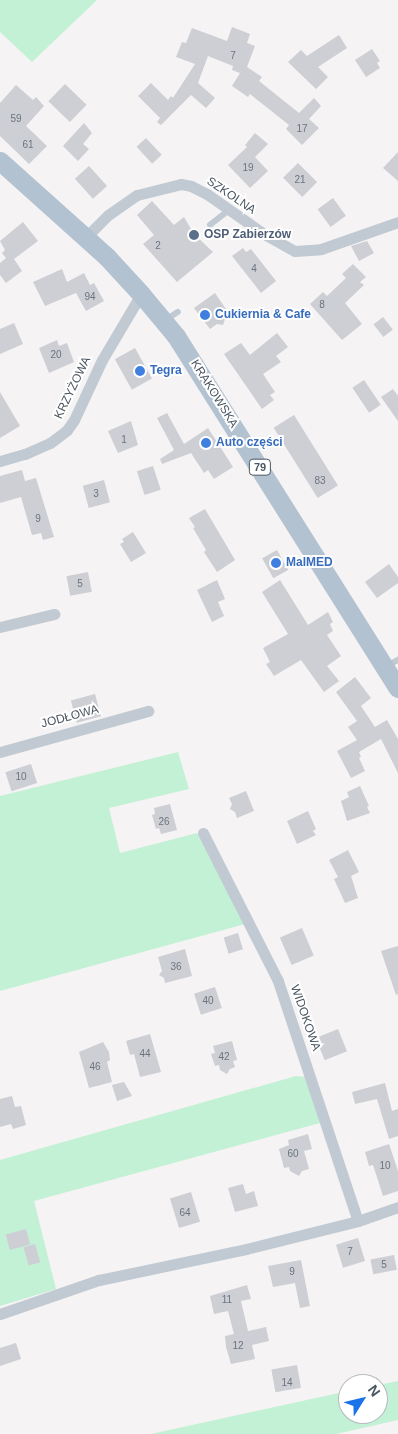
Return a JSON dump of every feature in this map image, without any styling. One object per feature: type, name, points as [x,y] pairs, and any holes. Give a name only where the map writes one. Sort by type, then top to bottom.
[{"type":"main road","name":"KRAKOWSKA","points":[[0,161],[85,238],[141,294],[171,317],[190,356],[392,663],[398,688]]},
{"type":"street","name":"SZKOLNA","points":[[85,238],[108,215],[138,195],[181,184],[191,186],[207,194],[264,234],[295,251],[322,249],[398,222]]},
{"type":"street","name":"KRZYŻOWA","points":[[0,461],[25,454],[50,443],[67,430],[74,420],[102,360],[141,294]]},
{"type":"street","points":[[0,627],[54,614]]},
{"type":"street","name":"JODŁOWA","points":[[0,752],[148,711]]},
{"type":"street","name":"WIDOKOWA","points":[[203,833],[278,981],[358,1221]]},
{"type":"street","points":[[0,1314],[99,1280],[197,1261],[358,1221],[398,1207]]},
{"type":"lane","points":[[210,225],[229,210]]},
{"type":"green space","points":[[0,0],[97,0],[32,62],[0,32]]},
{"type":"green space","points":[[178,752],[189,789],[109,808],[120,853],[197,833],[245,924],[0,991],[0,796]]},
{"type":"green space","points":[[296,1076],[306,1077],[320,1123],[34,1201],[56,1289],[0,1306],[0,1160]]},
{"type":"green space","points":[[398,1381],[398,1420],[388,1422],[388,1383]]},
{"type":"green space","points":[[338,1393],[338,1424],[380,1424],[336,1434],[151,1434]]},
{"type":"building","points":[[232,27],[250,34],[247,43],[255,46],[247,67],[262,77],[259,81],[299,113],[314,98],[321,106],[309,119],[319,128],[302,145],[286,129],[289,125],[250,94],[248,97],[232,86],[240,73],[232,70],[233,66],[208,56],[198,83],[215,98],[206,108],[191,95],[161,125],[157,122],[160,118],[138,96],[151,83],[168,100],[171,96],[173,98],[195,64],[176,57],[182,42],[186,43],[192,28],[227,41]]},
{"type":"building","points":[[339,35],[347,48],[318,67],[328,77],[316,89],[288,62],[301,50],[307,56]]},
{"type":"building","points":[[372,49],[380,61],[377,63],[380,68],[366,77],[355,60]]},
{"type":"building","points":[[65,84],[87,105],[70,122],[48,101]]},
{"type":"building","points":[[16,85],[33,100],[36,97],[44,106],[26,126],[47,146],[29,164],[0,136],[0,103]]},
{"type":"building","points":[[84,123],[92,133],[83,144],[89,149],[78,161],[63,146]]},
{"type":"building","points":[[255,133],[268,144],[255,157],[268,171],[250,188],[228,165],[247,147],[245,145]]},
{"type":"building","points":[[146,138],[162,155],[152,164],[136,147]]},
{"type":"building","points":[[398,152],[398,181],[383,168]]},
{"type":"building","points":[[298,163],[317,182],[302,197],[283,178]]},
{"type":"building","points":[[89,166],[107,186],[93,199],[75,179]]},
{"type":"building","points":[[333,198],[346,216],[331,227],[318,209]]},
{"type":"building","points":[[152,201],[174,225],[184,217],[194,234],[213,252],[177,282],[143,244],[154,235],[137,215]]},
{"type":"building","points":[[23,222],[38,241],[14,259],[22,271],[6,283],[0,275],[0,263],[6,258],[2,253],[5,250],[0,241]]},
{"type":"building","points":[[367,241],[374,253],[359,261],[351,246]]},
{"type":"building","points":[[243,248],[246,252],[251,249],[276,281],[261,293],[232,256]]},
{"type":"building","points":[[353,264],[366,277],[360,282],[364,285],[345,303],[362,324],[342,340],[310,304],[323,292],[327,296],[346,278],[342,274]]},
{"type":"building","points":[[62,269],[67,282],[84,273],[90,285],[94,283],[104,301],[86,311],[76,293],[45,306],[33,282]]},
{"type":"building","points":[[215,293],[230,315],[225,319],[223,325],[217,324],[210,329],[194,308]]},
{"type":"building","points":[[383,317],[393,330],[383,337],[374,324]]},
{"type":"building","points":[[14,323],[23,344],[0,354],[0,329]]},
{"type":"building","points":[[277,333],[288,347],[276,356],[281,362],[263,374],[275,392],[270,395],[274,400],[262,409],[224,354],[241,343],[250,355]]},
{"type":"building","points":[[57,340],[59,346],[67,343],[74,362],[49,373],[39,348]]},
{"type":"building","points":[[135,348],[152,379],[132,390],[115,359]]},
{"type":"building","points":[[364,380],[381,405],[369,413],[352,388]]},
{"type":"building","points":[[393,389],[398,396],[398,421],[381,397]]},
{"type":"building","points":[[0,392],[20,426],[0,438]]},
{"type":"building","points":[[167,413],[184,444],[208,428],[233,467],[214,479],[208,470],[204,473],[191,453],[162,464],[160,459],[174,450],[157,418]]},
{"type":"building","points":[[294,415],[338,485],[318,498],[274,428]]},
{"type":"building","points":[[131,421],[138,445],[118,453],[108,431]]},
{"type":"building","points":[[153,466],[161,490],[145,495],[137,471]]},
{"type":"building","points":[[22,470],[25,481],[36,478],[54,537],[43,540],[41,533],[32,535],[21,497],[0,503],[0,476]]},
{"type":"building","points":[[104,480],[110,502],[89,508],[83,486]]},
{"type":"building","points":[[205,509],[235,560],[217,572],[204,552],[206,550],[189,518]]},
{"type":"building","points":[[133,532],[146,553],[131,562],[120,544],[124,542],[122,539]]},
{"type":"building","points":[[277,550],[288,570],[273,578],[262,558]]},
{"type":"building","points":[[389,564],[398,577],[398,583],[377,598],[365,582]]},
{"type":"building","points":[[88,572],[92,592],[70,596],[66,576]]},
{"type":"building","points":[[217,580],[225,599],[218,602],[224,616],[212,622],[197,590]]},
{"type":"building","points":[[280,580],[308,625],[328,612],[333,622],[330,624],[333,631],[327,635],[341,656],[327,666],[339,681],[324,692],[301,660],[274,676],[266,664],[270,662],[263,648],[288,634],[262,592]]},
{"type":"building","points":[[355,677],[371,698],[361,706],[375,727],[387,720],[398,739],[398,773],[381,739],[359,752],[361,757],[359,758],[365,771],[351,778],[337,751],[357,740],[348,727],[357,721],[336,692]]},
{"type":"building","points":[[95,694],[101,716],[77,723],[71,700]]},
{"type":"building","points":[[31,764],[37,783],[12,791],[5,772]]},
{"type":"building","points":[[360,786],[370,813],[347,821],[341,801],[349,797],[347,792]]},
{"type":"building","points":[[246,791],[254,811],[237,818],[235,812],[230,809],[232,804],[229,798]]},
{"type":"building","points":[[170,804],[177,830],[161,834],[159,828],[156,829],[152,815],[155,814],[154,808]]},
{"type":"building","points":[[308,811],[316,829],[313,831],[316,835],[297,844],[287,821]]},
{"type":"building","points":[[348,850],[359,872],[351,876],[358,898],[345,903],[334,879],[338,877],[329,860]]},
{"type":"building","points":[[302,928],[314,956],[292,965],[280,937]]},
{"type":"building","points":[[238,933],[243,949],[229,954],[224,937]]},
{"type":"building","points":[[398,946],[398,994],[396,995],[381,951]]},
{"type":"building","points":[[185,949],[192,976],[165,983],[164,978],[159,975],[162,971],[158,957]]},
{"type":"building","points":[[215,987],[222,1008],[201,1015],[194,994]]},
{"type":"building","points":[[338,1029],[347,1051],[325,1060],[316,1038]]},
{"type":"building","points":[[150,1034],[161,1072],[140,1077],[134,1054],[130,1055],[126,1041]]},
{"type":"building","points":[[232,1041],[237,1060],[233,1061],[235,1067],[230,1069],[227,1074],[220,1070],[219,1065],[215,1066],[211,1054],[215,1053],[213,1046]]},
{"type":"building","points":[[103,1042],[109,1052],[110,1060],[107,1062],[112,1082],[89,1088],[79,1052]]},
{"type":"building","points":[[124,1082],[132,1096],[117,1101],[112,1085]]},
{"type":"building","points":[[385,1083],[392,1111],[398,1109],[398,1136],[389,1139],[377,1099],[355,1104],[352,1092]]},
{"type":"building","points":[[12,1096],[15,1107],[21,1106],[26,1125],[13,1129],[11,1124],[0,1127],[0,1099]]},
{"type":"building","points":[[308,1134],[312,1149],[304,1151],[309,1169],[302,1171],[299,1176],[290,1171],[289,1167],[284,1168],[279,1149],[289,1145],[288,1140]]},
{"type":"building","points":[[389,1144],[398,1171],[398,1191],[383,1196],[373,1165],[369,1166],[365,1152]]},
{"type":"building","points":[[243,1184],[246,1194],[254,1191],[258,1206],[235,1212],[228,1188]]},
{"type":"building","points":[[191,1192],[200,1222],[179,1228],[170,1198]]},
{"type":"building","points":[[26,1229],[30,1244],[10,1250],[6,1234]]},
{"type":"building","points":[[358,1238],[365,1261],[343,1268],[336,1245]]},
{"type":"building","points":[[35,1244],[40,1262],[29,1266],[23,1247]]},
{"type":"building","points":[[394,1255],[397,1270],[373,1274],[370,1260]]},
{"type":"building","points":[[301,1260],[310,1306],[300,1308],[295,1283],[273,1287],[268,1266]]},
{"type":"building","points":[[247,1285],[251,1299],[241,1301],[248,1331],[266,1327],[269,1341],[252,1345],[255,1359],[231,1364],[225,1336],[234,1334],[228,1311],[214,1314],[210,1296]]},
{"type":"building","points":[[16,1343],[21,1359],[0,1366],[0,1348]]},
{"type":"building","points":[[297,1365],[301,1388],[275,1392],[271,1370]]},
{"type":"place","name":"OSP Zabierzów","points":[[194,235]]},
{"type":"place","name":"Cukiernia & Cafe","points":[[205,315]]},
{"type":"place","name":"Tegra","points":[[140,371]]},
{"type":"place","name":"Auto części","points":[[206,443]]},
{"type":"place","name":"MalMED","points":[[276,563]]}]
